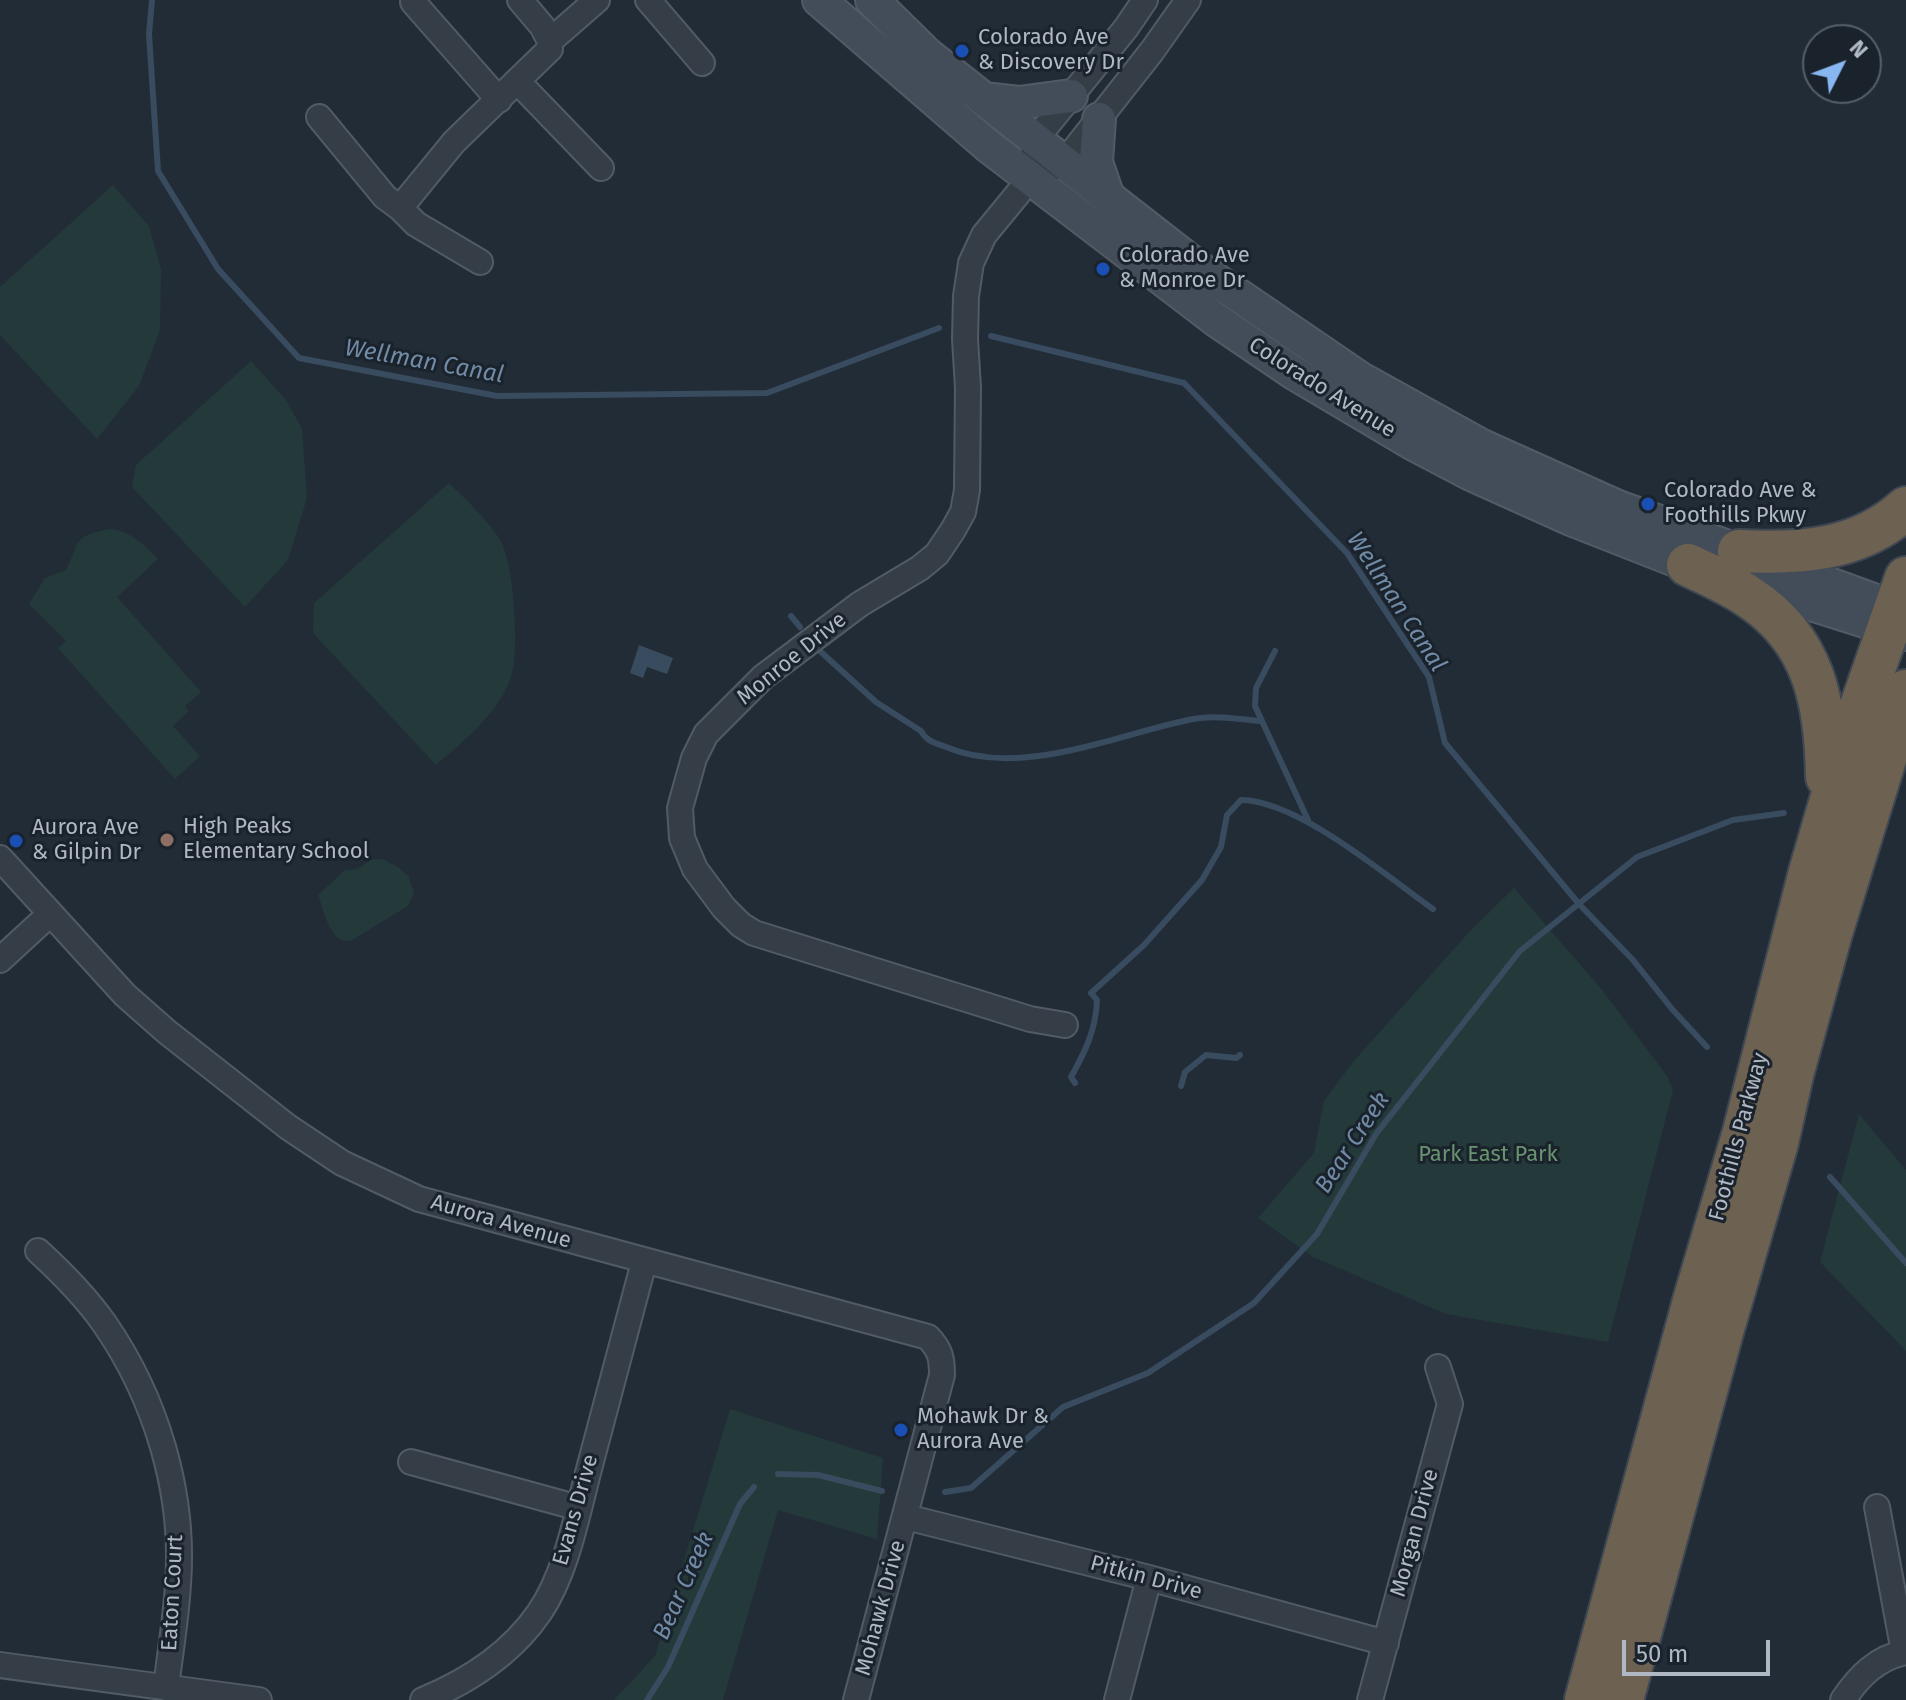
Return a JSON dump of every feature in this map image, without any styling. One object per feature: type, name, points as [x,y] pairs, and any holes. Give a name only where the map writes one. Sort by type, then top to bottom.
[{"type":"highway","points":[[1739,551],[1797,552],[1841,545],[1882,526],[1906,508]]},
{"type":"highway","points":[[1688,565],[1735,588],[1767,610],[1793,640],[1815,679],[1826,729],[1828,783],[1810,872]]},
{"type":"highway","name":"Foothills Parkway","points":[[1586,1700],[1694,1301],[1744,1132],[1810,872],[1845,752],[1900,612]]},
{"type":"highway","name":"Foothills Parkway","points":[[1622,1700],[1777,1143],[1792,1075],[1831,933],[1906,691]]},
{"type":"main road","name":"Colorado Avenue","points":[[819,0],[1030,179],[1216,320],[1294,373],[1373,420],[1471,474],[1571,519],[1688,565],[1900,612]]},
{"type":"main road","name":"Colorado Avenue","points":[[872,0],[928,55],[1203,271],[1361,379],[1482,446],[1618,507],[1900,612]]},
{"type":"main road","points":[[984,99],[1019,103],[1071,96]]},
{"type":"main road","points":[[1099,119],[1096,162],[1108,197]]},
{"type":"street","points":[[400,208],[454,142],[550,49],[550,41],[542,26],[520,0]]},
{"type":"street","points":[[550,41],[597,0]]},
{"type":"street","points":[[648,0],[702,63]]},
{"type":"street","points":[[1030,179],[1035,140],[1145,0]]},
{"type":"street","points":[[1030,179],[1064,163],[1188,0]]},
{"type":"street","points":[[413,2],[499,100]]},
{"type":"street","points":[[518,82],[601,168]]},
{"type":"street","points":[[319,117],[385,197],[416,224],[480,262]]},
{"type":"street","name":"Monroe Drive","points":[[1030,179],[984,235],[971,263],[965,339],[967,490],[963,512],[953,530],[937,554],[795,651],[735,704],[706,734],[694,758],[680,808],[682,838],[695,869],[724,908],[754,933],[1030,1019],[1065,1025]]},
{"type":"street","name":"Aurora Avenue","points":[[0,858],[125,995],[288,1127],[342,1163],[419,1199],[928,1337],[938,1347],[942,1358],[942,1375],[906,1517]]},
{"type":"street","points":[[0,960],[50,914]]},
{"type":"street","name":"Eaton Court","points":[[38,1251],[72,1283],[104,1323],[139,1383],[158,1430],[172,1480],[178,1531],[178,1583],[166,1688]]},
{"type":"street","name":"Evans Drive","points":[[423,1700],[455,1687],[487,1667],[515,1642],[540,1612],[563,1561],[579,1508],[644,1262]]},
{"type":"street","name":"Morgan Drive","points":[[1370,1700],[1450,1404],[1438,1367]]},
{"type":"street","points":[[411,1462],[579,1508]]},
{"type":"street","points":[[1843,1700],[1856,1680],[1874,1665],[1905,1652],[1877,1507]]},
{"type":"street","name":"Pitkin Drive","points":[[906,1517],[1149,1578],[1386,1643]]},
{"type":"street","name":"Mohawk Drive","points":[[856,1700],[906,1517]]},
{"type":"street","points":[[1117,1700],[1149,1578]]},
{"type":"street","points":[[0,1665],[259,1700]]},
{"type":"green space","points":[[113,185],[149,226],[161,269],[160,330],[139,386],[97,439],[0,335],[0,287]]},
{"type":"green space","points":[[251,361],[286,400],[302,429],[307,498],[288,560],[245,607],[132,487],[136,465]]},
{"type":"green space","points":[[449,483],[488,523],[504,549],[512,585],[515,648],[511,677],[498,703],[480,726],[436,765],[313,633],[314,603]]},
{"type":"green space","points":[[109,529],[130,535],[158,559],[117,597],[201,692],[185,706],[189,711],[173,726],[200,756],[175,779],[58,648],[66,641],[29,604],[45,578],[66,570],[76,546],[83,538]]},
{"type":"green space","points":[[382,859],[409,877],[414,893],[408,906],[352,940],[345,941],[329,926],[318,895],[345,870],[357,869],[371,860]]},
{"type":"green space","name":"Park East Park","points":[[1514,888],[1603,991],[1667,1076],[1673,1090],[1608,1342],[1446,1314],[1313,1257],[1258,1218],[1314,1153],[1324,1101],[1353,1062],[1470,931]]},
{"type":"green space","points":[[1859,1114],[1906,1170],[1906,1351],[1820,1262]]},
{"type":"green space","points":[[730,1409],[883,1458],[877,1539],[778,1510],[723,1700],[614,1700],[655,1656]]},
{"type":"water","points":[[639,645],[673,658],[667,674],[647,667],[643,678],[630,673]]},
{"type":"waterway","name":"Wellman Canal","points":[[152,0],[149,34],[158,171],[218,269],[299,358],[497,396],[767,393],[939,328]]},
{"type":"waterway","name":"Wellman Canal","points":[[991,336],[1184,383],[1347,553],[1429,677],[1445,743],[1579,904],[1633,960],[1707,1047]]},
{"type":"waterway","points":[[791,616],[800,627]]},
{"type":"waterway","points":[[1275,651],[1256,688],[1255,706],[1308,820]]},
{"type":"waterway","points":[[821,652],[876,702],[921,731],[928,739],[975,756],[1006,758],[1069,751],[1201,718],[1260,721]]},
{"type":"waterway","points":[[1075,1083],[1071,1077],[1085,1050],[1094,1021],[1097,1000],[1091,993],[1144,945],[1202,880],[1221,847],[1227,815],[1241,800],[1264,804],[1315,826],[1433,909]]},
{"type":"waterway","name":"Bear Creek","points":[[945,1492],[971,1488],[1063,1407],[1148,1373],[1254,1303],[1317,1234],[1376,1134],[1520,951],[1637,857],[1733,820],[1784,813]]},
{"type":"waterway","points":[[1181,1086],[1185,1072],[1206,1055],[1236,1058],[1240,1055]]},
{"type":"waterway","name":"Wellman Canal","points":[[1830,1177],[1906,1263]]},
{"type":"waterway","name":"Bear Creek","points":[[778,1474],[818,1475],[882,1491]]},
{"type":"waterway","name":"Bear Creek","points":[[647,1700],[668,1667],[740,1504],[754,1487]]},
{"type":"place","name":"Colorado Ave & Discovery Dr","points":[[962,51]]},
{"type":"place","name":"Colorado Ave & Monroe Dr","points":[[1103,269]]},
{"type":"place","name":"Colorado Ave & Foothills Pkwy","points":[[1648,504]]},
{"type":"place","name":"High Peaks Elementary School","points":[[167,840]]},
{"type":"place","name":"Aurora Ave & Gilpin Dr","points":[[16,841]]},
{"type":"place","name":"Mohawk Dr & Aurora Ave","points":[[901,1430]]}]
